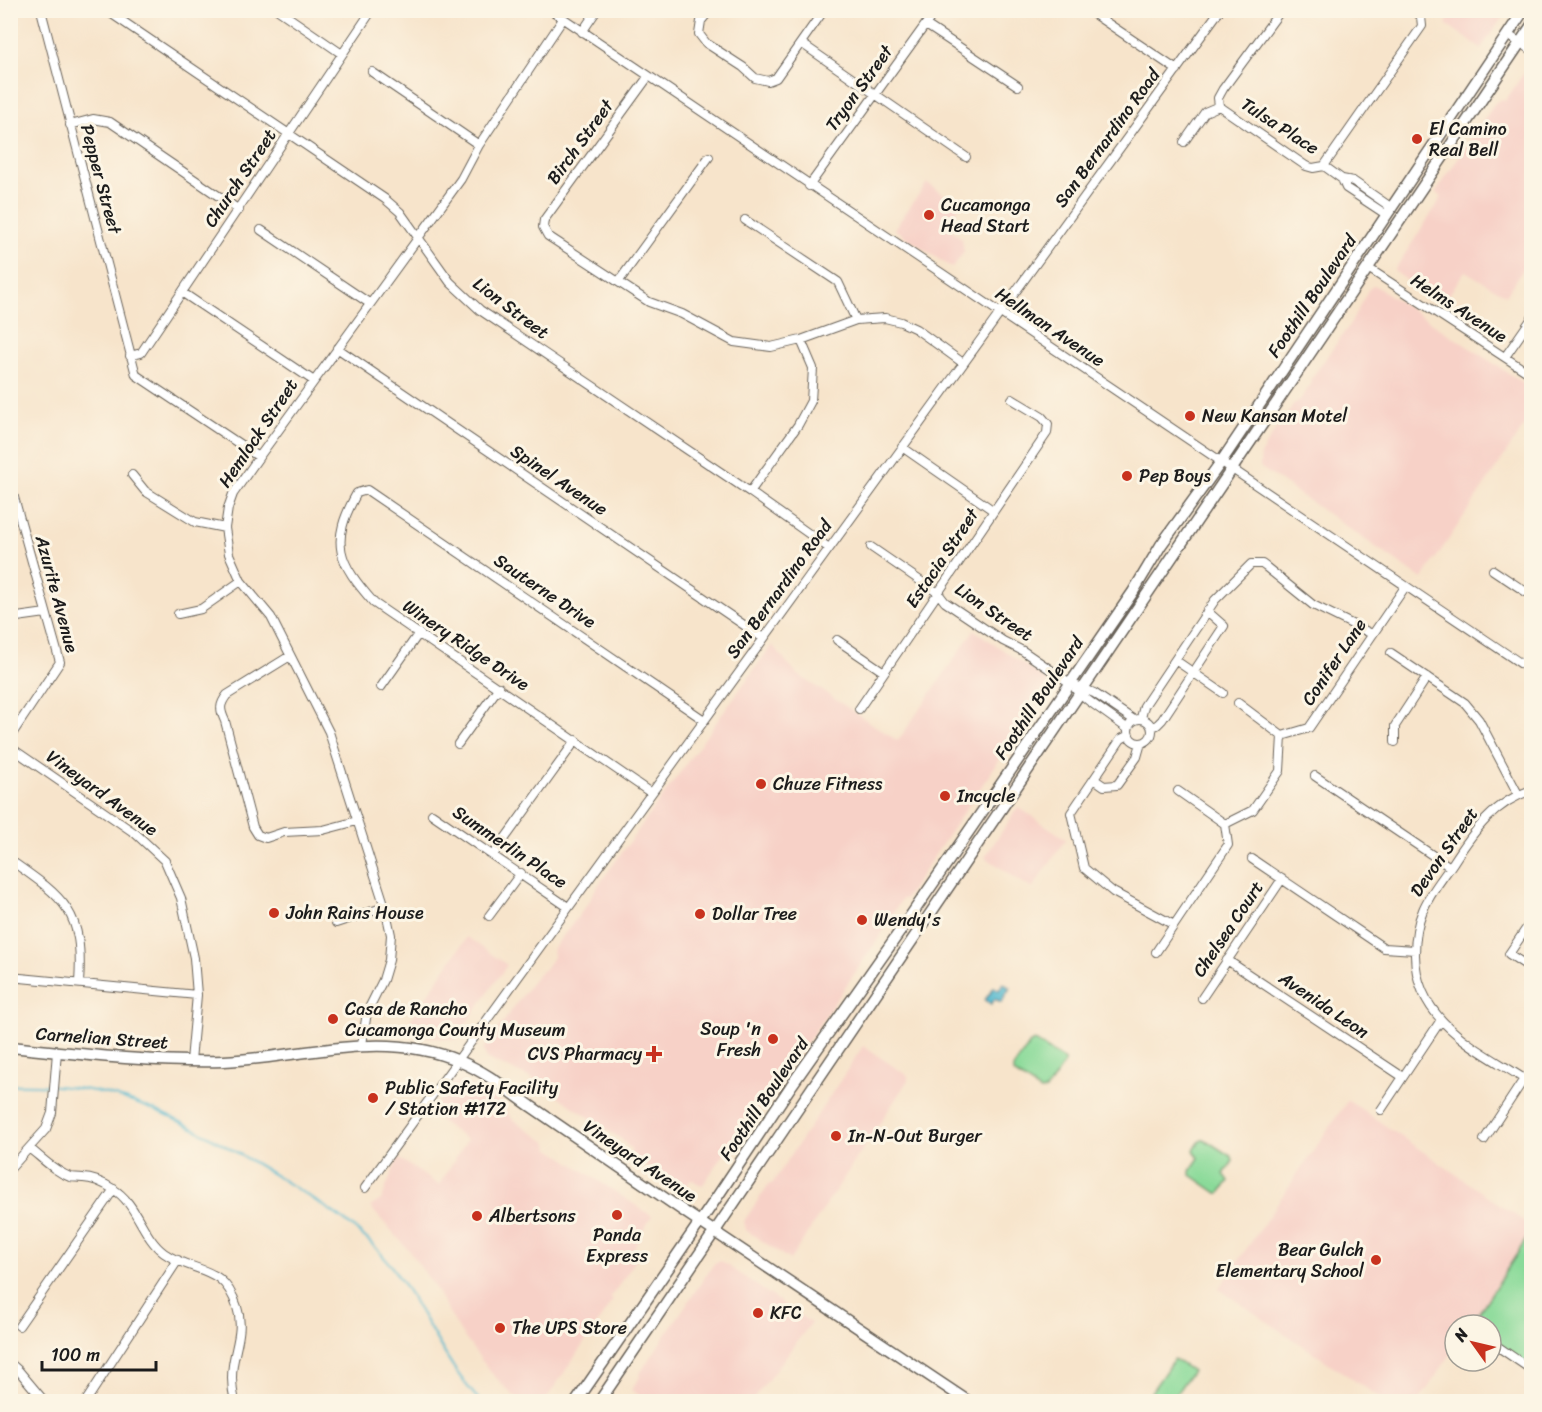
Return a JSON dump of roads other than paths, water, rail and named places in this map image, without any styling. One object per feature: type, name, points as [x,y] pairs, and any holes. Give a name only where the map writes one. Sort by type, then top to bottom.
[{"type":"main road","name":"Foothill Boulevard","points":[[576,1401],[1133,592],[1161,545],[1221,462],[1524,10]]},
{"type":"main road","name":"Foothill Boulevard","points":[[599,1401],[1532,25]]},
{"type":"main road","name":"Vineyard Avenue","points":[[191,1061],[227,1060],[362,1045],[401,1046],[457,1060],[512,1091],[700,1221],[969,1401]]},
{"type":"main road","name":"Carnelian Street","points":[[10,1047],[191,1061]]},
{"type":"street","name":"Pepper Street","points":[[40,10],[136,375],[259,457]]},
{"type":"street","name":"Lion Street","points":[[106,10],[385,199],[400,212],[450,282],[480,310],[829,548]]},
{"type":"street","points":[[278,10],[342,54]]},
{"type":"street","name":"Church Street","points":[[130,356],[141,353],[183,293],[372,10]]},
{"type":"street","name":"Hellman Avenue","points":[[551,10],[1532,671]]},
{"type":"street","points":[[582,32],[597,10]]},
{"type":"street","points":[[710,10],[700,21],[699,33],[706,43],[743,67],[755,78],[768,81],[776,78],[824,10]]},
{"type":"street","name":"Tryon Street","points":[[809,186],[936,10]]},
{"type":"street","points":[[1088,10],[1177,70]]},
{"type":"street","name":"San Bernardino Road","points":[[365,1188],[1221,10]]},
{"type":"street","points":[[1184,142],[1205,112],[1219,106],[1218,98],[1223,89],[1281,10]]},
{"type":"street","points":[[1390,211],[1360,191],[1353,181],[1342,179],[1324,166],[1422,26],[1418,14]]},
{"type":"street","name":"Hemlock Street","points":[[362,1045],[365,1018],[383,980],[389,960],[391,935],[385,907],[329,732],[271,617],[241,581],[229,554],[225,528],[228,508],[234,494],[259,457],[461,179],[479,145],[563,19]]},
{"type":"street","points":[[926,25],[1018,86]]},
{"type":"street","points":[[1508,35],[1532,50]]},
{"type":"street","points":[[801,43],[874,96],[966,157]]},
{"type":"street","points":[[372,72],[479,145]]},
{"type":"street","name":"Birch Street","points":[[619,281],[548,236],[543,227],[544,220],[648,77]]},
{"type":"street","name":"Tulsa Place","points":[[1219,106],[1306,166],[1313,168],[1324,166]]},
{"type":"street","points":[[70,124],[93,119],[111,122],[239,210]]},
{"type":"street","points":[[709,157],[619,281],[649,302],[682,314],[734,342],[771,347],[801,340],[856,320],[885,318],[916,329],[963,363]]},
{"type":"street","points":[[745,220],[838,282],[856,320]]},
{"type":"street","points":[[261,230],[369,303]]},
{"type":"street","name":"Helms Avenue","points":[[1368,268],[1532,375]]},
{"type":"street","points":[[183,293],[314,381]]},
{"type":"street","points":[[1505,357],[1532,318]]},
{"type":"street","points":[[750,492],[798,425],[811,401],[813,368],[801,340]]},
{"type":"street","name":"Spinel Avenue","points":[[337,348],[763,638]]},
{"type":"street","name":"Estacia Street","points":[[859,709],[1047,433],[1048,424],[1042,417],[1012,399]]},
{"type":"street","points":[[902,447],[994,511]]},
{"type":"street","points":[[132,475],[145,491],[195,522],[225,528]]},
{"type":"street","name":"Azurite Avenue","points":[[10,483],[60,662],[10,737]]},
{"type":"street","name":"Winery Ridge Drive","points":[[367,490],[357,493],[341,525],[339,545],[346,567],[374,603],[651,793]]},
{"type":"street","name":"Sauterne Drive","points":[[367,490],[704,720]]},
{"type":"street","name":"Lion Street","points":[[871,547],[938,593],[945,602],[1081,691]]},
{"type":"street","points":[[1174,925],[1113,892],[1084,868],[1071,813],[1121,739],[1138,719],[1144,706],[1207,611],[1220,593],[1254,563],[1266,567],[1313,605],[1372,634]]},
{"type":"street","points":[[1493,570],[1532,596]]},
{"type":"street","points":[[178,614],[201,609],[241,581]]},
{"type":"street","name":"Conifer Lane","points":[[1282,736],[1309,728],[1405,587]]},
{"type":"street","points":[[1152,727],[1162,720],[1224,626],[1207,611]]},
{"type":"street","points":[[10,618],[46,613]]},
{"type":"street","points":[[381,687],[419,633]]},
{"type":"street","points":[[837,640],[884,672]]},
{"type":"street","points":[[1391,653],[1465,703],[1479,720],[1518,794]]},
{"type":"street","points":[[290,656],[227,695],[220,710],[225,721],[253,827],[258,834],[266,837],[284,832],[323,831],[357,821]]},
{"type":"street","points":[[1175,660],[1223,693]]},
{"type":"street","points":[[1395,742],[1395,726],[1427,677]]},
{"type":"street","points":[[458,744],[499,687]]},
{"type":"street","points":[[1081,691],[1094,693],[1138,719],[1149,722],[1152,727],[1151,737],[1141,743],[1137,757],[1117,785],[1104,786],[1094,779]]},
{"type":"street","points":[[1081,691],[1129,732],[1134,741],[1141,743]]},
{"type":"street","points":[[1225,824],[1253,810],[1280,771],[1282,736],[1238,703]]},
{"type":"street","points":[[493,855],[576,740]]},
{"type":"street","name":"Vineyard Avenue","points":[[10,747],[136,834],[165,861],[181,898],[194,958],[197,995],[191,1061]]},
{"type":"street","points":[[1315,776],[1450,867]]},
{"type":"street","name":"Devon Street","points":[[1441,1020],[1429,1006],[1419,984],[1415,967],[1416,935],[1424,907],[1464,846],[1488,817],[1498,807],[1518,794],[1532,790]]},
{"type":"street","points":[[1156,952],[1228,845],[1225,824],[1178,791]]},
{"type":"street","name":"Summerlin Place","points":[[432,814],[568,907]]},
{"type":"street","points":[[1252,859],[1384,948],[1415,950]]},
{"type":"street","points":[[10,860],[48,886],[67,907],[77,931],[81,955],[80,983]]},
{"type":"street","points":[[489,916],[520,873]]},
{"type":"street","name":"Chelsea Court","points":[[1202,998],[1282,879]]},
{"type":"street","points":[[336,923],[385,907]]},
{"type":"street","points":[[1532,920],[1509,954],[1532,969]]},
{"type":"street","name":"Avenida Leon","points":[[1227,960],[1403,1077]]},
{"type":"street","points":[[10,978],[197,995]]},
{"type":"street","points":[[1381,1110],[1441,1020],[1457,1034],[1528,1082],[1484,1140]]},
{"type":"street","points":[[10,1169],[46,1129],[52,1113],[57,1052]]},
{"type":"street","points":[[29,1148],[57,1171],[72,1178],[85,1178],[114,1189],[129,1204],[162,1252],[218,1276],[231,1293],[238,1309],[241,1327],[232,1367],[232,1390],[235,1401]]},
{"type":"street","points":[[19,1326],[114,1189]]},
{"type":"street","points":[[86,1401],[178,1260]]},
{"type":"street","points":[[1503,1350],[1532,1370]]},
{"type":"street","points":[[10,1363],[45,1401]]},
{"type":"water","points":[[1003,983],[1010,988],[1001,1002],[995,999],[991,1004],[985,1000],[994,987],[999,990]]},
{"type":"waterway","points":[[10,1085],[84,1089],[147,1107],[225,1146],[324,1206],[364,1237],[388,1262],[412,1297],[443,1351],[481,1402]]},
{"type":"place","name":"El Camino Real Bell","points":[[1417,139]]},
{"type":"place","name":"Cucamonga Head Start","points":[[929,215]]},
{"type":"place","name":"New Kansan Motel","points":[[1190,416]]},
{"type":"place","name":"Pep Boys","points":[[1127,476]]},
{"type":"place","name":"Chuze Fitness","points":[[761,784]]},
{"type":"place","name":"Incycle","points":[[945,796]]},
{"type":"place","name":"John Rains House","points":[[274,913]]},
{"type":"place","name":"Dollar Tree","points":[[700,914]]},
{"type":"place","name":"Wendy's","points":[[862,920]]},
{"type":"place","name":"Casa de Rancho Cucamonga County Museum","points":[[333,1019]]},
{"type":"place","name":"Soup 'n Fresh","points":[[773,1039]]},
{"type":"place","name":"CVS Pharmacy","points":[[654,1054]]},
{"type":"place","name":"Public Safety Facility / Station #172","points":[[373,1098]]},
{"type":"place","name":"In-N-Out Burger","points":[[836,1136]]},
{"type":"place","name":"Panda Express","points":[[617,1215]]},
{"type":"place","name":"Albertsons","points":[[477,1216]]},
{"type":"place","name":"Bear Gulch Elementary School","points":[[1376,1260]]},
{"type":"place","name":"KFC","points":[[758,1313]]},
{"type":"place","name":"The UPS Store","points":[[500,1328]]}]
